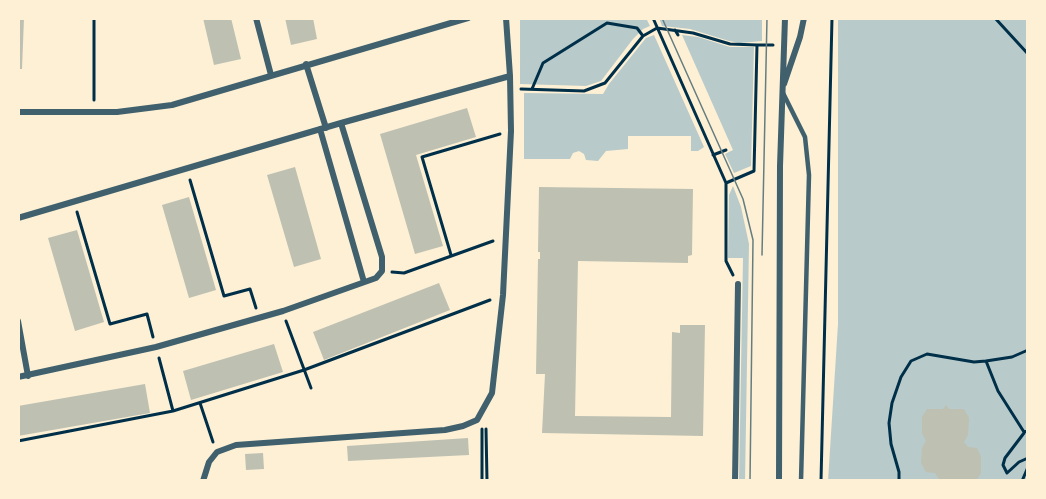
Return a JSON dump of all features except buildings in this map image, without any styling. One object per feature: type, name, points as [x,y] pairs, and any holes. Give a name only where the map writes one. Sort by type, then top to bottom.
[{"type":"street","points":[[256,18],[271,75]]},
{"type":"street","points":[[18,112],[117,112],[172,105],[468,18]]},
{"type":"street","points":[[203,481],[209,462],[217,452],[236,445],[445,430],[477,420],[492,393],[503,295],[511,131],[506,18]]},
{"type":"street","points":[[779,481],[780,165],[785,18]]},
{"type":"street","points":[[782,90],[804,18]]},
{"type":"street","points":[[306,64],[364,282]]},
{"type":"street","points":[[18,218],[340,123],[510,76]]},
{"type":"street","points":[[18,378],[156,348],[283,311],[376,278],[382,270],[382,257],[340,123]]},
{"type":"street","points":[[735,481],[738,284]]},
{"type":"street","points":[[18,321],[28,376]]},
{"type":"lane","points":[[782,90],[805,137],[809,175],[801,481]]},
{"type":"path","points":[[94,18],[94,112]]},
{"type":"path","points":[[653,18],[726,183],[726,261],[738,284]]},
{"type":"path","points":[[821,481],[832,18]]},
{"type":"path","points":[[995,18],[1028,54]]},
{"type":"path","points":[[532,89],[543,63],[607,23],[637,28],[643,36]]},
{"type":"path","points":[[510,88],[584,91],[604,83],[643,36],[657,28],[705,36],[730,44],[778,46]]},
{"type":"path","points":[[675,30],[678,35]]},
{"type":"path","points":[[726,183],[754,171],[757,45]]},
{"type":"path","points":[[451,255],[422,157],[511,131]]},
{"type":"path","points":[[713,155],[726,150]]},
{"type":"path","points":[[187,169],[224,296],[250,289],[259,318]]},
{"type":"path","points":[[74,202],[110,324],[147,314],[173,411]]},
{"type":"path","points":[[382,270],[404,273],[506,236]]},
{"type":"path","points":[[18,441],[173,411],[304,370],[503,295]]},
{"type":"path","points":[[283,311],[311,388]]},
{"type":"path","points":[[899,481],[889,423],[901,377],[911,361],[927,354],[974,362],[986,361],[1012,357],[1028,350]]},
{"type":"path","points":[[986,361],[998,391],[1026,432],[1005,458],[1003,465],[1007,472],[1028,458]]},
{"type":"path","points":[[200,402],[217,452]]},
{"type":"path","points":[[486,429],[487,481]]},
{"type":"path","points":[[482,437],[482,481]]},
{"type":"path","points":[[1022,481],[1028,467]]},
{"type":"shaded area","points":[[520,18],[646,18],[650,26],[643,29],[633,39],[601,81],[586,86],[520,84]]},
{"type":"shaded area","points":[[659,18],[762,18],[762,41],[740,43],[729,41],[690,29],[662,26]]},
{"type":"shaded area","points":[[838,18],[1028,18],[1028,481],[828,481],[838,324]]},
{"type":"shaded area","points":[[654,35],[704,147],[698,151],[691,151],[691,136],[628,136],[628,149],[606,151],[598,161],[586,160],[584,154],[579,151],[573,153],[570,159],[524,159],[524,93],[603,94],[646,38]]},
{"type":"shaded area","points":[[682,35],[698,37],[730,47],[754,47],[751,166],[734,173],[725,154],[733,150]]},
{"type":"shaded area","points":[[733,186],[741,207],[749,244],[745,481],[739,481],[743,258],[728,258],[729,195]]},
{"type":"tram line","points":[[662,18],[743,199],[753,240],[750,481]]},
{"type":"tram line","points":[[762,255],[767,18]]}]
